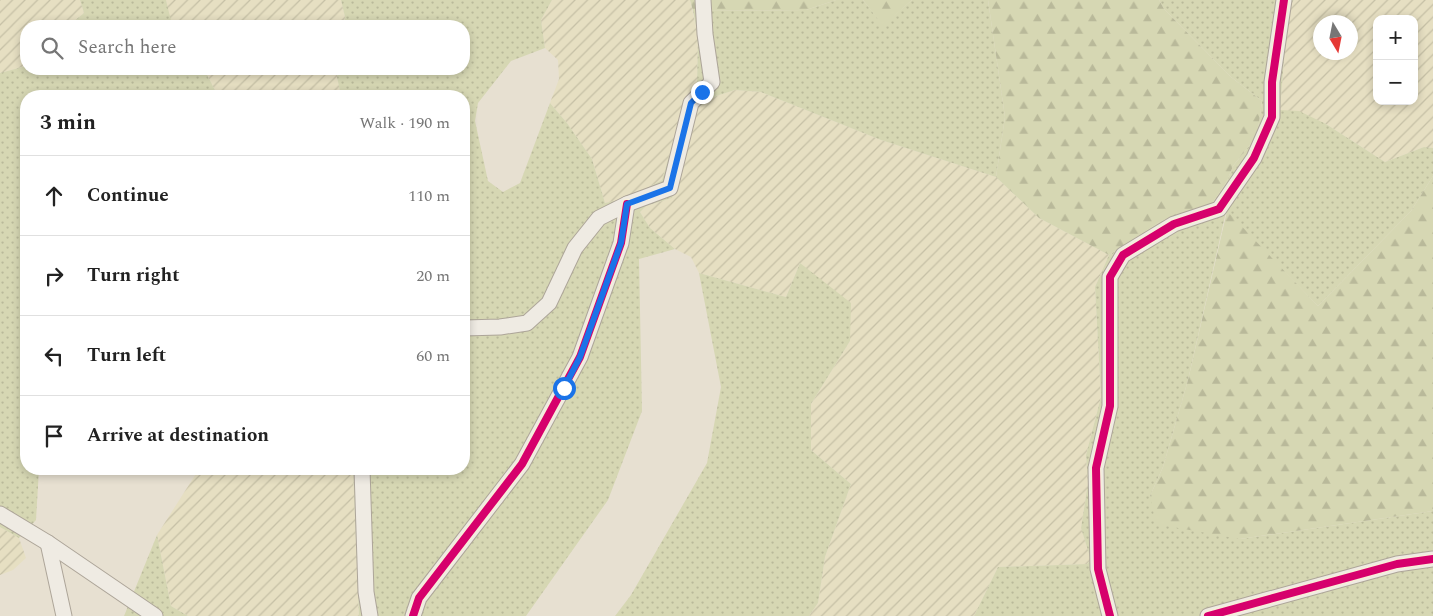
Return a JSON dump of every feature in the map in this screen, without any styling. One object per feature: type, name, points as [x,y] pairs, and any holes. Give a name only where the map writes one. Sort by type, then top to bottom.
[{"type":"street","points":[[470,328],[527,323],[549,304],[575,248],[599,218],[627,204],[670,188],[691,103],[712,82],[705,34],[703,0]]},
{"type":"street","points":[[1110,616],[1098,569],[1096,468],[1110,406],[1110,277],[1123,255],[1174,224],[1219,209],[1254,158],[1272,117],[1272,82],[1284,0]]},
{"type":"street","points":[[413,616],[419,598],[522,464],[580,357],[621,243],[627,204]]},
{"type":"street","points":[[362,475],[366,592],[370,616]]},
{"type":"street","points":[[0,514],[48,543],[155,616]]},
{"type":"street","points":[[48,543],[64,616]]},
{"type":"street","points":[[1208,616],[1397,564],[1433,559]]},
{"type":"shaded area","points":[[0,0],[80,0],[84,13],[75,20],[20,20],[20,68],[0,73]]},
{"type":"shaded area","points":[[166,0],[341,0],[345,17],[345,20],[170,20]]},
{"type":"shaded area","points":[[552,0],[690,0],[698,36],[697,85],[684,105],[662,180],[628,198],[605,203],[592,159],[567,123],[550,103],[559,79],[558,60],[545,48],[541,20]]},
{"type":"shaded area","points":[[1294,0],[1433,0],[1433,148],[1424,147],[1385,162],[1326,124],[1280,110],[1288,8]]},
{"type":"shaded area","points":[[207,75],[337,75],[340,90],[215,90]]},
{"type":"shaded area","points":[[735,90],[761,92],[881,140],[996,177],[1039,218],[1109,255],[1095,287],[1101,397],[1086,455],[1088,483],[1081,528],[1091,560],[1087,564],[998,567],[974,616],[809,616],[818,603],[825,557],[851,484],[811,450],[811,404],[850,341],[800,263],[786,297],[699,273],[691,257],[675,249],[650,228],[640,212],[646,206],[672,198],[696,109],[716,96]]},
{"type":"shaded area","points":[[195,475],[353,475],[359,616],[188,616],[171,606],[157,535]]},
{"type":"shaded area","points":[[0,527],[19,538],[26,558],[13,570],[0,575]]},
{"type":"green space","points":[[80,0],[166,0],[171,20],[75,20],[84,13]]},
{"type":"green space","points":[[341,0],[552,0],[541,20],[545,48],[511,61],[478,103],[475,121],[488,181],[503,192],[520,183],[550,103],[567,123],[592,159],[605,203],[628,198],[662,180],[684,105],[697,85],[698,36],[693,11],[806,10],[836,0],[863,0],[883,25],[912,0],[988,0],[1005,117],[996,177],[881,140],[761,92],[735,90],[716,96],[696,109],[672,198],[646,206],[640,212],[650,228],[675,249],[639,259],[642,411],[608,500],[526,616],[359,616],[353,475],[470,475],[470,90],[340,90],[337,75],[470,75],[470,20],[345,20]]},
{"type":"green space","points":[[690,0],[836,0],[806,10],[693,11]]},
{"type":"green space","points":[[863,0],[912,0],[883,26]]},
{"type":"green space","points":[[988,0],[1159,0],[1164,9],[1231,77],[1262,101],[1257,136],[1233,166],[1227,181],[1212,204],[1161,221],[1109,255],[1039,218],[996,177],[1005,117]]},
{"type":"green space","points":[[1159,0],[1294,0],[1288,8],[1280,110],[1299,111],[1326,124],[1385,162],[1424,147],[1433,148],[1433,176],[1411,211],[1318,306],[1226,212],[1188,380],[1163,467],[1150,496],[1240,539],[1433,511],[1433,616],[974,616],[998,567],[1087,564],[1091,560],[1081,528],[1088,483],[1086,455],[1101,397],[1095,287],[1109,255],[1161,221],[1212,204],[1227,181],[1233,166],[1257,136],[1262,101],[1231,77],[1164,9]]},
{"type":"green space","points":[[20,68],[20,75],[207,75],[215,90],[20,90],[20,475],[39,475],[36,520],[19,538],[0,527],[0,73]]},
{"type":"green space","points":[[1433,176],[1433,511],[1240,539],[1156,524],[1150,496],[1163,467],[1188,380],[1227,211],[1318,306],[1411,211]]},
{"type":"green space","points":[[800,263],[851,303],[850,341],[811,404],[811,450],[851,484],[825,557],[818,603],[809,616],[615,616],[631,595],[707,463],[721,387],[699,273],[786,297]]},
{"type":"green space","points":[[157,535],[171,606],[188,616],[124,616]]},
{"type":"cycle path","points":[[1110,616],[1098,569],[1096,468],[1110,406],[1110,277],[1123,255],[1174,224],[1219,209],[1254,158],[1272,117],[1272,82],[1284,0]]},
{"type":"cycle path","points":[[413,616],[419,598],[522,464],[580,357],[621,243],[627,204]]},
{"type":"cycle path","points":[[1208,616],[1397,564],[1433,559]]},
{"type":"route","points":[[564,388],[580,357],[621,243],[627,204],[670,188],[691,103],[702,92]]}]
